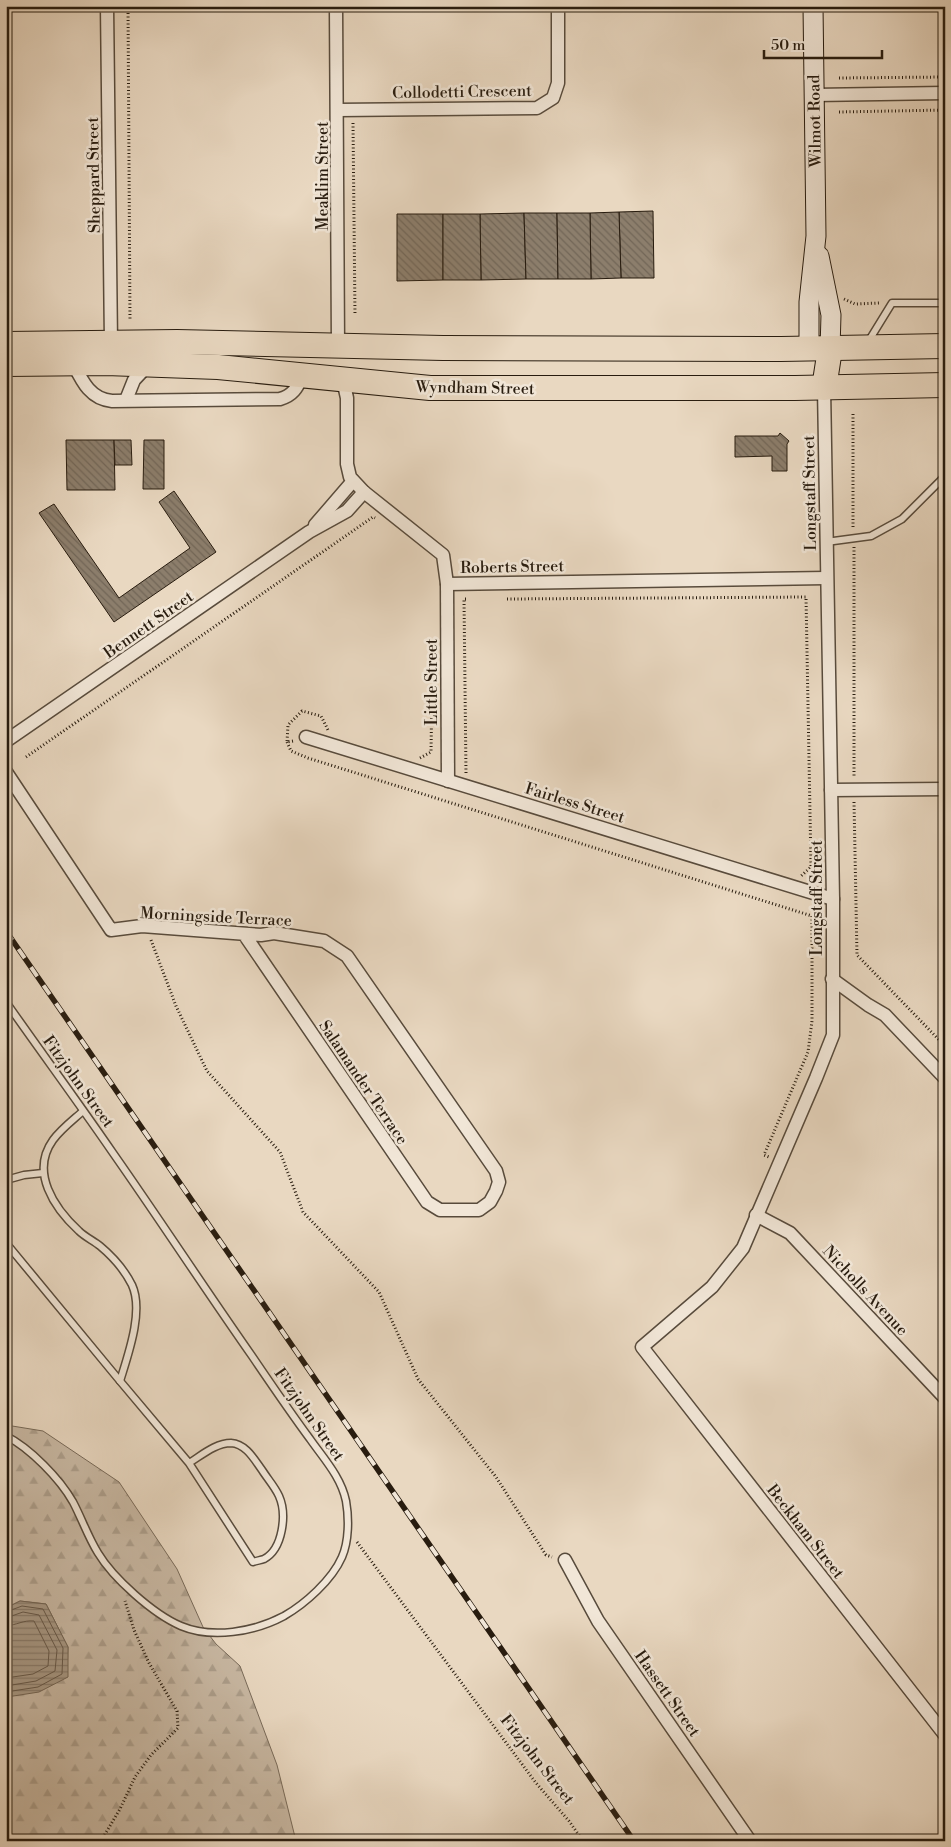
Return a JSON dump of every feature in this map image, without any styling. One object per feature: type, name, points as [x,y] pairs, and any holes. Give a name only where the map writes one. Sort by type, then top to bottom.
[{"type":"highway","points":[[6,344],[177,342],[443,348],[820,349],[945,346]]},
{"type":"highway","points":[[338,346],[343,380]]},
{"type":"highway","points":[[820,349],[824,388]]},
{"type":"highway","name":"Wyndham Street","points":[[6,364],[149,364],[218,367],[430,388],[824,388],[945,386]]},
{"type":"street","name":"Sheppard Street","points":[[106,6],[111,343]]},
{"type":"street","name":"Meaklim Street","points":[[336,6],[338,346]]},
{"type":"street","name":"Collodetti Crescent","points":[[338,110],[537,108],[553,98],[558,83],[558,6]]},
{"type":"street","name":"Wilmot Road","points":[[813,6],[816,236],[809,302],[820,349]]},
{"type":"street","points":[[814,95],[945,93]]},
{"type":"street","name":"Wilmot Road","points":[[816,236],[831,315],[820,349]]},
{"type":"street","points":[[73,363],[84,384],[103,400],[280,398],[288,396],[295,391],[303,375]]},
{"type":"street","points":[[126,400],[134,380],[149,364]]},
{"type":"street","points":[[343,380],[347,398],[347,464],[353,481]]},
{"type":"street","name":"Longstaff Street","points":[[642,1346],[712,1287],[743,1248],[833,1035],[833,899],[824,388]]},
{"type":"street","name":"Roberts Street","points":[[353,481],[364,492],[443,555],[446,584],[826,578]]},
{"type":"street","name":"Bennett Street","points":[[309,532],[353,481]]},
{"type":"street","name":"Bennett Street","points":[[6,742],[309,532],[347,511],[364,492]]},
{"type":"street","name":"Little Street","points":[[446,584],[448,774]]},
{"type":"street","name":"Fairless Street","points":[[306,737],[448,774],[833,899]]},
{"type":"street","name":"Morningside Terrace","points":[[6,772],[110,930],[142,926],[261,935],[274,933],[324,941],[347,956],[496,1171],[499,1182],[496,1191],[490,1202],[479,1210]]},
{"type":"street","points":[[831,790],[945,789]]},
{"type":"street","name":"Salamander Terrace","points":[[244,934],[427,1202],[440,1210],[479,1210]]},
{"type":"street","points":[[832,979],[885,1015],[945,1078]]},
{"type":"street","name":"Nicholls Avenue","points":[[756,1215],[790,1233],[945,1398]]},
{"type":"street","name":"Beckham Street","points":[[642,1346],[945,1735]]},
{"type":"street","name":"Hassett Street","points":[[565,1560],[598,1620],[750,1841]]},
{"type":"lane","points":[[865,347],[892,303],[945,303]]},
{"type":"lane","points":[[826,542],[871,536],[902,519],[945,476]]},
{"type":"lane","name":"Fitzjohn Street","points":[[6,1002],[335,1474],[345,1499],[348,1513],[347,1528]]},
{"type":"lane","points":[[83,1111],[52,1142],[46,1157],[43,1173],[46,1186],[58,1209],[79,1231],[108,1253],[120,1266],[132,1285],[137,1302],[136,1317],[120,1382]]},
{"type":"lane","points":[[6,1180],[24,1175],[43,1173]]},
{"type":"lane","points":[[6,1243],[189,1463],[253,1562],[265,1558],[274,1549],[281,1536],[284,1520],[283,1508],[279,1496],[250,1453],[232,1443],[221,1445],[189,1463]]},
{"type":"lane","points":[[6,1436],[48,1469],[60,1484],[72,1501],[97,1552],[117,1578],[157,1612],[182,1626],[198,1631],[215,1633],[244,1629],[271,1622],[300,1605],[324,1583],[342,1557],[347,1528]]},
{"type":"path","points":[[128,6],[130,321]]},
{"type":"path","points":[[839,78],[945,77]]},
{"type":"path","points":[[352,110],[355,315]]},
{"type":"path","points":[[839,112],[945,110]]},
{"type":"path","points":[[825,283],[846,300],[855,304],[892,303]]},
{"type":"path","points":[[852,414],[857,955],[945,1046]]},
{"type":"path","points":[[26,757],[373,517],[381,523]]},
{"type":"path","points":[[503,599],[806,598],[810,868],[801,876]]},
{"type":"path","points":[[466,773],[464,599],[474,599]]},
{"type":"path","points":[[432,683],[431,752],[419,759],[448,774],[466,773],[475,776]]},
{"type":"path","points":[[336,732],[327,729],[321,716],[302,711],[288,725],[287,742],[291,751],[308,758],[812,916],[812,1021],[808,1052],[764,1155],[780,1162]]},
{"type":"path","points":[[287,742],[306,737]]},
{"type":"path","points":[[142,926],[152,943],[176,1006],[207,1071],[280,1152],[303,1212],[379,1292],[418,1379],[496,1477],[546,1555],[565,1560]]},
{"type":"path","name":"Fitzjohn Street","points":[[347,1528],[536,1783],[569,1821],[583,1841]]},
{"type":"path","points":[[101,1841],[120,1809],[135,1777],[151,1755],[178,1728],[177,1711],[149,1663],[134,1630],[117,1578]]},
{"type":"green space","points":[[6,1425],[43,1431],[119,1482],[177,1569],[203,1627],[216,1644],[240,1666],[277,1765],[296,1841],[6,1841],[6,1696],[67,1677],[68,1647],[46,1604],[20,1601],[6,1608]]},
{"type":"water","points":[[20,1601],[46,1604],[68,1647],[68,1677],[39,1692],[7,1697],[6,1608]]},
{"type":"building","points":[[653,211],[654,278],[621,278],[619,212]]},
{"type":"building","points":[[619,212],[621,278],[591,279],[590,213]]},
{"type":"building","points":[[524,213],[526,279],[481,280],[480,214]]},
{"type":"building","points":[[524,213],[557,213],[558,279],[526,279]]},
{"type":"building","points":[[557,213],[590,213],[591,279],[558,279]]},
{"type":"building","points":[[397,214],[443,214],[443,280],[397,281]]},
{"type":"building","points":[[443,214],[480,214],[481,280],[443,280]]},
{"type":"building","points":[[780,433],[789,441],[787,444],[787,471],[772,471],[772,456],[735,457],[735,436],[778,436]]},
{"type":"building","points":[[66,440],[114,440],[115,490],[67,490]]},
{"type":"building","points":[[114,440],[131,440],[132,465],[115,465]]},
{"type":"building","points":[[144,440],[164,440],[164,489],[143,489]]},
{"type":"building","points":[[174,491],[216,552],[114,622],[39,513],[54,504],[119,598],[190,548],[159,502]]},
{"type":"railway","points":[[6,931],[634,1841]]}]
